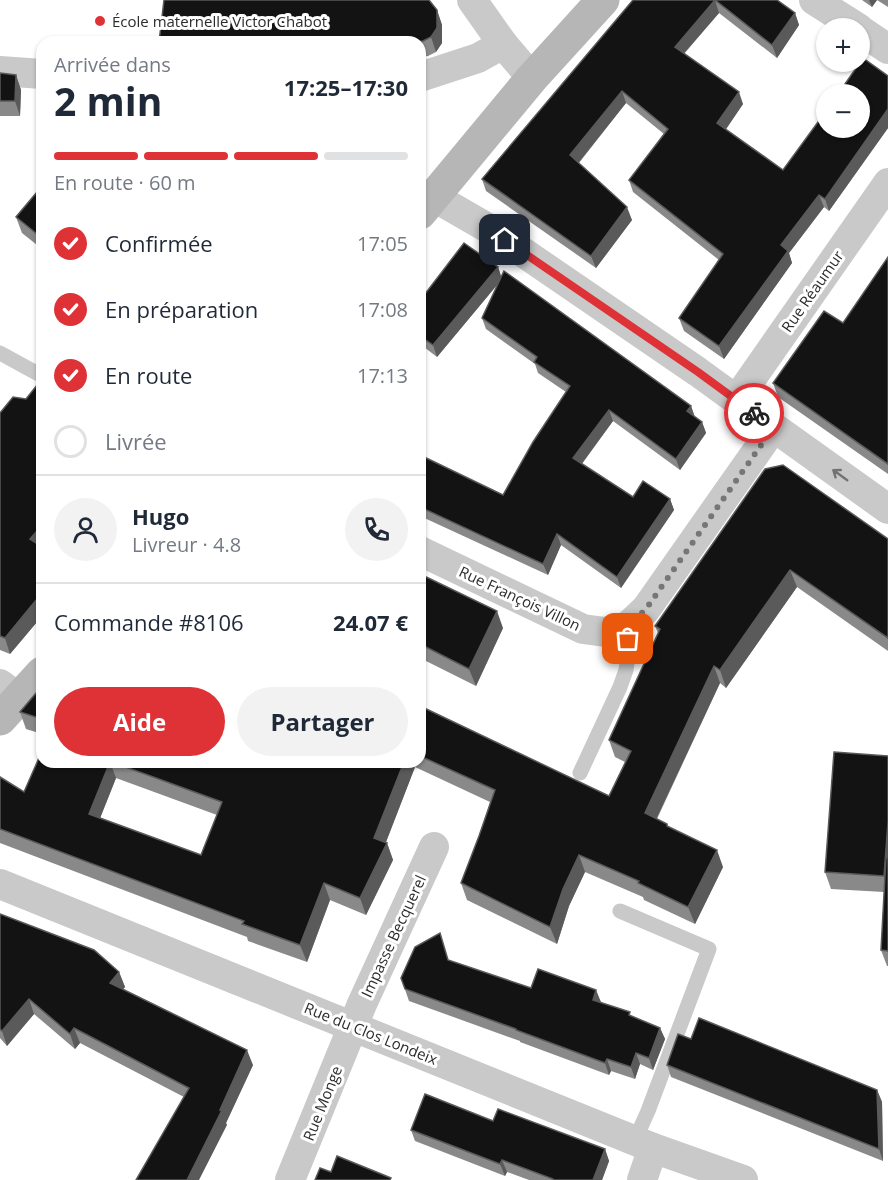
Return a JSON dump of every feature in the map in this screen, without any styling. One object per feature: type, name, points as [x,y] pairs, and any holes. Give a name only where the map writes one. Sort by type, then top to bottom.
[{"type":"main road","points":[[427,205],[532,78],[603,0]]},
{"type":"main road","points":[[6,700],[36,678]]},
{"type":"street","points":[[472,0],[503,44],[532,78]]},
{"type":"street","points":[[814,0],[842,18]]},
{"type":"street","points":[[870,37],[888,49]]},
{"type":"street","points":[[426,75],[478,58],[503,44]]},
{"type":"street","points":[[0,71],[36,73]]},
{"type":"street","name":"Rue Réaumur","points":[[737,399],[888,183]]},
{"type":"street","points":[[427,205],[486,227],[737,399],[888,508]]},
{"type":"street","points":[[628,626],[646,609],[764,441],[772,426]]},
{"type":"street","name":"Rue François Villon","points":[[426,554],[583,629],[605,632],[628,626]]},
{"type":"street","name":"Impasse Becquerel","points":[[353,1026],[434,847]]},
{"type":"street","name":"Rue du Clos Londeix","points":[[0,884],[644,1144],[743,1180]]},
{"type":"street","name":"Rue Monge","points":[[290,1180],[353,1026]]},
{"type":"street","points":[[642,1180],[644,1144]]},
{"type":"lane","points":[[0,353],[36,373]]},
{"type":"lane","points":[[580,773],[626,670],[628,626]]},
{"type":"lane","points":[[620,911],[709,950],[648,1111],[644,1144]]},
{"type":"building","points":[[164,0],[429,0],[437,10],[437,28],[431,37],[426,40],[426,36],[160,36]]},
{"type":"building","points":[[633,0],[715,0],[675,47],[739,92],[717,123],[783,170],[816,125],[816,138],[868,138],[825,199],[819,195],[781,245],[788,251],[719,346],[679,318],[723,254],[629,180],[668,129],[622,91],[570,155],[627,207],[591,256],[482,179]]},
{"type":"building","points":[[715,0],[777,0],[795,13],[772,45]]},
{"type":"building","points":[[870,63],[888,76],[888,109],[870,135],[870,84],[845,84],[853,72],[870,72]]},
{"type":"building","points":[[0,73],[16,75],[15,101],[0,101]]},
{"type":"building","points":[[36,193],[36,233],[16,217]]},
{"type":"building","points":[[464,243],[498,267],[433,345],[426,340],[426,293]]},
{"type":"building","points":[[888,257],[888,464],[773,383],[824,311],[843,323]]},
{"type":"building","points":[[504,271],[691,406],[687,411],[702,422],[676,459],[609,410],[573,458],[633,497],[643,481],[670,499],[617,577],[557,534],[543,564],[426,510],[426,458],[503,495],[533,442],[570,386],[534,362],[537,357],[482,318]]},
{"type":"building","points":[[36,386],[36,532],[30,539],[36,543],[36,600],[5,638],[0,636],[0,413],[13,397],[26,399]]},
{"type":"building","points":[[783,465],[888,539],[888,638],[790,570],[720,670],[714,666],[645,813],[717,850],[688,907],[638,883],[639,881],[579,855],[563,889],[550,927],[461,883],[495,790],[426,759],[426,709],[609,796],[631,751],[609,740],[660,629],[655,626],[765,469]]},
{"type":"building","points":[[426,577],[497,611],[469,669],[426,647]]},
{"type":"building","points":[[36,693],[36,717],[20,712]]},
{"type":"building","points":[[834,752],[888,756],[888,822],[884,876],[825,872]]},
{"type":"building","points":[[36,765],[36,768],[108,768],[89,814],[201,855],[222,802],[128,768],[402,768],[374,838],[387,843],[360,898],[324,883],[300,945],[242,924],[244,921],[0,829],[0,777],[24,792]]},
{"type":"building","points":[[886,857],[888,858],[888,951],[881,950]]},
{"type":"building","points":[[0,914],[94,950],[119,972],[110,983],[247,1050],[220,1110],[222,1110],[187,1180],[136,1180],[189,1088],[74,1028],[70,1034],[29,999],[2,1031],[0,1029]]},
{"type":"building","points":[[440,933],[448,960],[531,988],[538,969],[596,990],[593,1000],[630,1012],[629,1015],[660,1028],[649,1058],[636,1053],[631,1067],[607,1059],[605,1063],[405,989],[401,978],[415,947]]},
{"type":"building","points":[[699,1018],[877,1090],[879,1149],[667,1065],[678,1034],[691,1039]]},
{"type":"building","points":[[425,1094],[493,1121],[498,1109],[605,1149],[593,1180],[553,1180],[502,1160],[500,1164],[411,1130]]},
{"type":"building","points":[[337,1156],[391,1178],[390,1180],[315,1180],[320,1168],[331,1172]]},
{"type":"way so far","points":[[628,639],[628,626],[646,609],[764,441],[772,426],[754,413]]},
{"type":"place","name":"École maternelle Victor Chabot","points":[[100,21]]},
{"type":"route","points":[[505,240],[754,413]]}]
